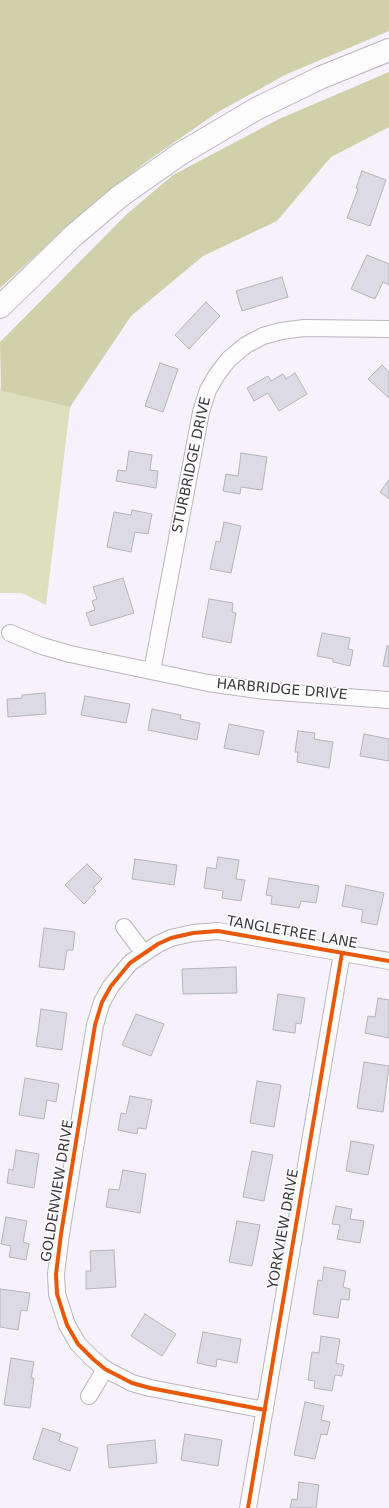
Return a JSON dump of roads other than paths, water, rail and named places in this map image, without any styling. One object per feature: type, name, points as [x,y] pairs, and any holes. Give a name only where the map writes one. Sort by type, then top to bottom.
[{"type":"main road","points":[[0,307],[73,236],[119,198],[180,154],[256,108],[322,77],[389,50]]},
{"type":"street","name":"STURBRIDGE DRIVE","points":[[152,671],[200,412],[208,390],[216,376],[229,360],[246,345],[263,336],[281,331],[304,328],[389,329]]},
{"type":"street","name":"HARBRIDGE DRIVE","points":[[10,633],[42,646],[70,654],[208,683],[265,691],[389,700]]},
{"type":"street","points":[[124,927],[143,952]]},
{"type":"street","name":"TANGLETREE LANE","points":[[83,1098],[95,1025],[102,1002],[111,986],[130,963],[143,952],[171,938],[193,933],[218,932],[389,961]]},
{"type":"street","name":"YORKVIEW DRIVE","points":[[248,1508],[342,953]]},
{"type":"street","name":"GOLDENVIEW DRIVE","points":[[83,1098],[60,1234],[56,1274],[57,1294],[67,1325],[78,1344],[104,1369],[132,1383],[150,1388],[265,1410]]},
{"type":"street","points":[[89,1396],[104,1369]]}]
